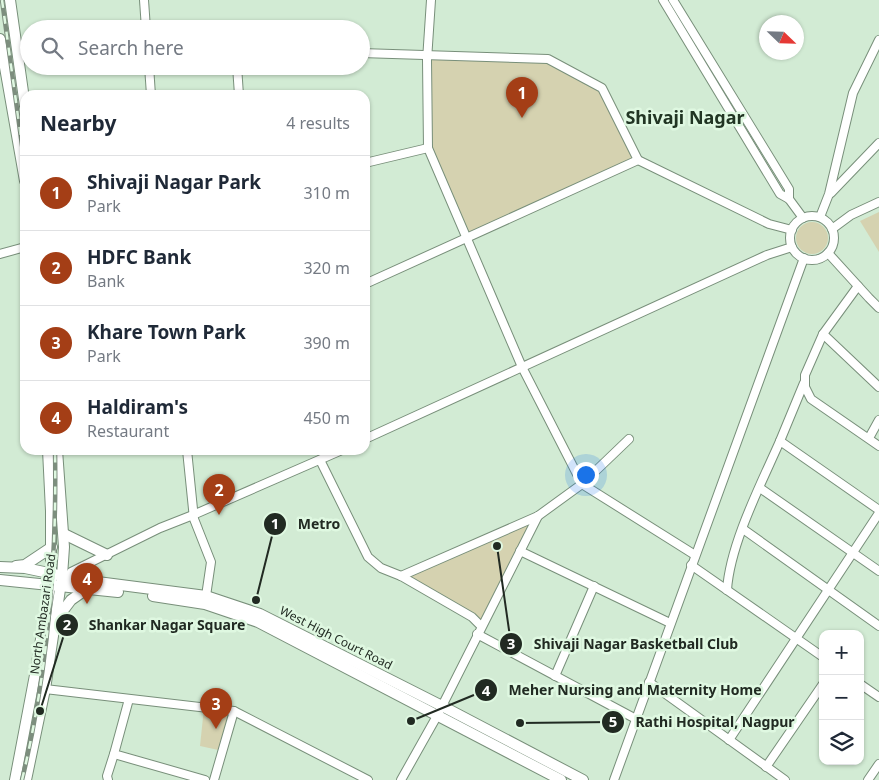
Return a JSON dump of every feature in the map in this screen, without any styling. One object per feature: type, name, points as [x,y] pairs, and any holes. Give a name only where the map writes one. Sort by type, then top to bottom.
[{"type":"main road","points":[[10,0],[20,71]]},
{"type":"main road","points":[[0,39],[20,153]]},
{"type":"main road","points":[[21,75],[23,90]]},
{"type":"main road","name":"North Ambazari Road","points":[[15,780],[36,675],[50,579],[52,547],[48,455]]},
{"type":"main road","name":"North Ambazari Road","points":[[26,780],[45,688],[54,623],[65,582],[64,534],[57,455]]},
{"type":"main road","points":[[64,534],[107,555]]},
{"type":"main road","points":[[2,567],[25,565],[52,547]]},
{"type":"main road","name":"West High Court Road","points":[[2,567],[25,568],[50,579],[88,588],[205,604],[258,622],[562,780]]},
{"type":"main road","name":"West High Court Road","points":[[0,580],[50,579]]},
{"type":"main road","name":"West High Court Road","points":[[65,582],[206,596],[260,614],[583,780]]},
{"type":"main road","points":[[54,623],[71,600],[88,588]]},
{"type":"street","points":[[144,0],[145,20]]},
{"type":"street","points":[[431,0],[427,55],[428,148],[522,367],[582,484],[695,554]]},
{"type":"street","points":[[663,0],[780,194],[789,199],[803,218]]},
{"type":"street","points":[[673,0],[789,190],[789,199]]},
{"type":"street","points":[[820,217],[829,194],[853,94],[879,40]]},
{"type":"street","points":[[370,53],[548,59],[602,88],[638,160],[769,224],[792,230]]},
{"type":"street","points":[[150,75],[151,90]]},
{"type":"street","points":[[238,75],[239,90]]},
{"type":"street","points":[[829,194],[879,143]]},
{"type":"street","points":[[370,162],[428,148]]},
{"type":"street","points":[[370,282],[638,160]]},
{"type":"street","points":[[832,229],[851,215],[879,202]]},
{"type":"street","points":[[820,217],[832,229],[834,241],[828,253],[817,259],[804,258],[792,246],[790,235],[792,230],[794,225],[803,218],[820,217]]},
{"type":"street","points":[[370,437],[792,246]]},
{"type":"street","points":[[0,254],[20,248]]},
{"type":"street","points":[[828,253],[879,308]]},
{"type":"street","points":[[614,780],[804,258]]},
{"type":"street","points":[[858,286],[823,334],[805,375],[805,387],[811,399],[879,446]]},
{"type":"street","points":[[823,334],[879,387]]},
{"type":"street","points":[[727,590],[728,573],[743,529],[805,381]]},
{"type":"street","points":[[869,438],[879,420]]},
{"type":"street","points":[[401,576],[538,516],[582,484],[629,439]]},
{"type":"street","points":[[729,740],[879,512],[780,441]]},
{"type":"street","points":[[187,455],[193,515],[211,562],[206,596]]},
{"type":"street","points":[[65,582],[71,572],[160,528],[331,455]]},
{"type":"street","points":[[320,460],[368,557],[381,568],[401,576],[472,617],[481,626]]},
{"type":"street","points":[[760,488],[879,571]]},
{"type":"street","points":[[401,780],[437,716],[538,516]]},
{"type":"street","points":[[743,529],[879,626]]},
{"type":"street","points":[[520,551],[670,623]]},
{"type":"street","points":[[691,565],[819,654]]},
{"type":"street","points":[[555,676],[594,586]]},
{"type":"street","points":[[477,634],[636,719]]},
{"type":"street","points":[[649,682],[785,780]]},
{"type":"street","points":[[864,687],[879,697]]},
{"type":"street","points":[[45,688],[234,711],[368,780]]},
{"type":"street","points":[[766,767],[819,690]]},
{"type":"street","points":[[108,780],[107,776],[129,699]]},
{"type":"street","points":[[214,780],[234,711]]},
{"type":"street","points":[[114,754],[205,780]]},
{"type":"street","points":[[868,780],[878,769]]},
{"type":"shaded area","points":[[427,55],[548,59],[602,88],[638,160],[467,238],[428,148]]},
{"type":"shaded area","points":[[879,212],[879,252],[860,221]]},
{"type":"shaded area","points":[[812,222],[818,223],[823,227],[827,232],[827,244],[823,249],[818,253],[812,254],[806,253],[801,249],[797,244],[796,238],[797,232],[801,227],[806,223]]},
{"type":"shaded area","points":[[538,516],[481,622],[406,576]]},
{"type":"shaded area","points":[[204,708],[234,711],[223,751],[200,746]]},
{"type":"railway","points":[[2,0],[20,131]]},
{"type":"railway","points":[[22,780],[38,698],[49,616],[54,533],[55,455]]},
{"type":"place","name":"Shivaji Nagar Park","points":[[522,118]]},
{"type":"place","name":"HDFC Bank","points":[[219,515]]},
{"type":"place","name":"Shivaji Nagar Basketball Club","points":[[497,546]]},
{"type":"place","name":"Metro","points":[[256,600]]},
{"type":"place","name":"Haldiram's","points":[[87,604]]},
{"type":"place","name":"Shankar Nagar Square","points":[[40,711]]},
{"type":"place","name":"Meher Nursing and Maternity Home","points":[[411,721]]},
{"type":"place","name":"Rathi Hospital, Nagpur","points":[[520,723]]},
{"type":"place","name":"Khare Town Park","points":[[216,729]]},
{"type":"district","name":"Shivaji Nagar","points":[[685,118]]}]
